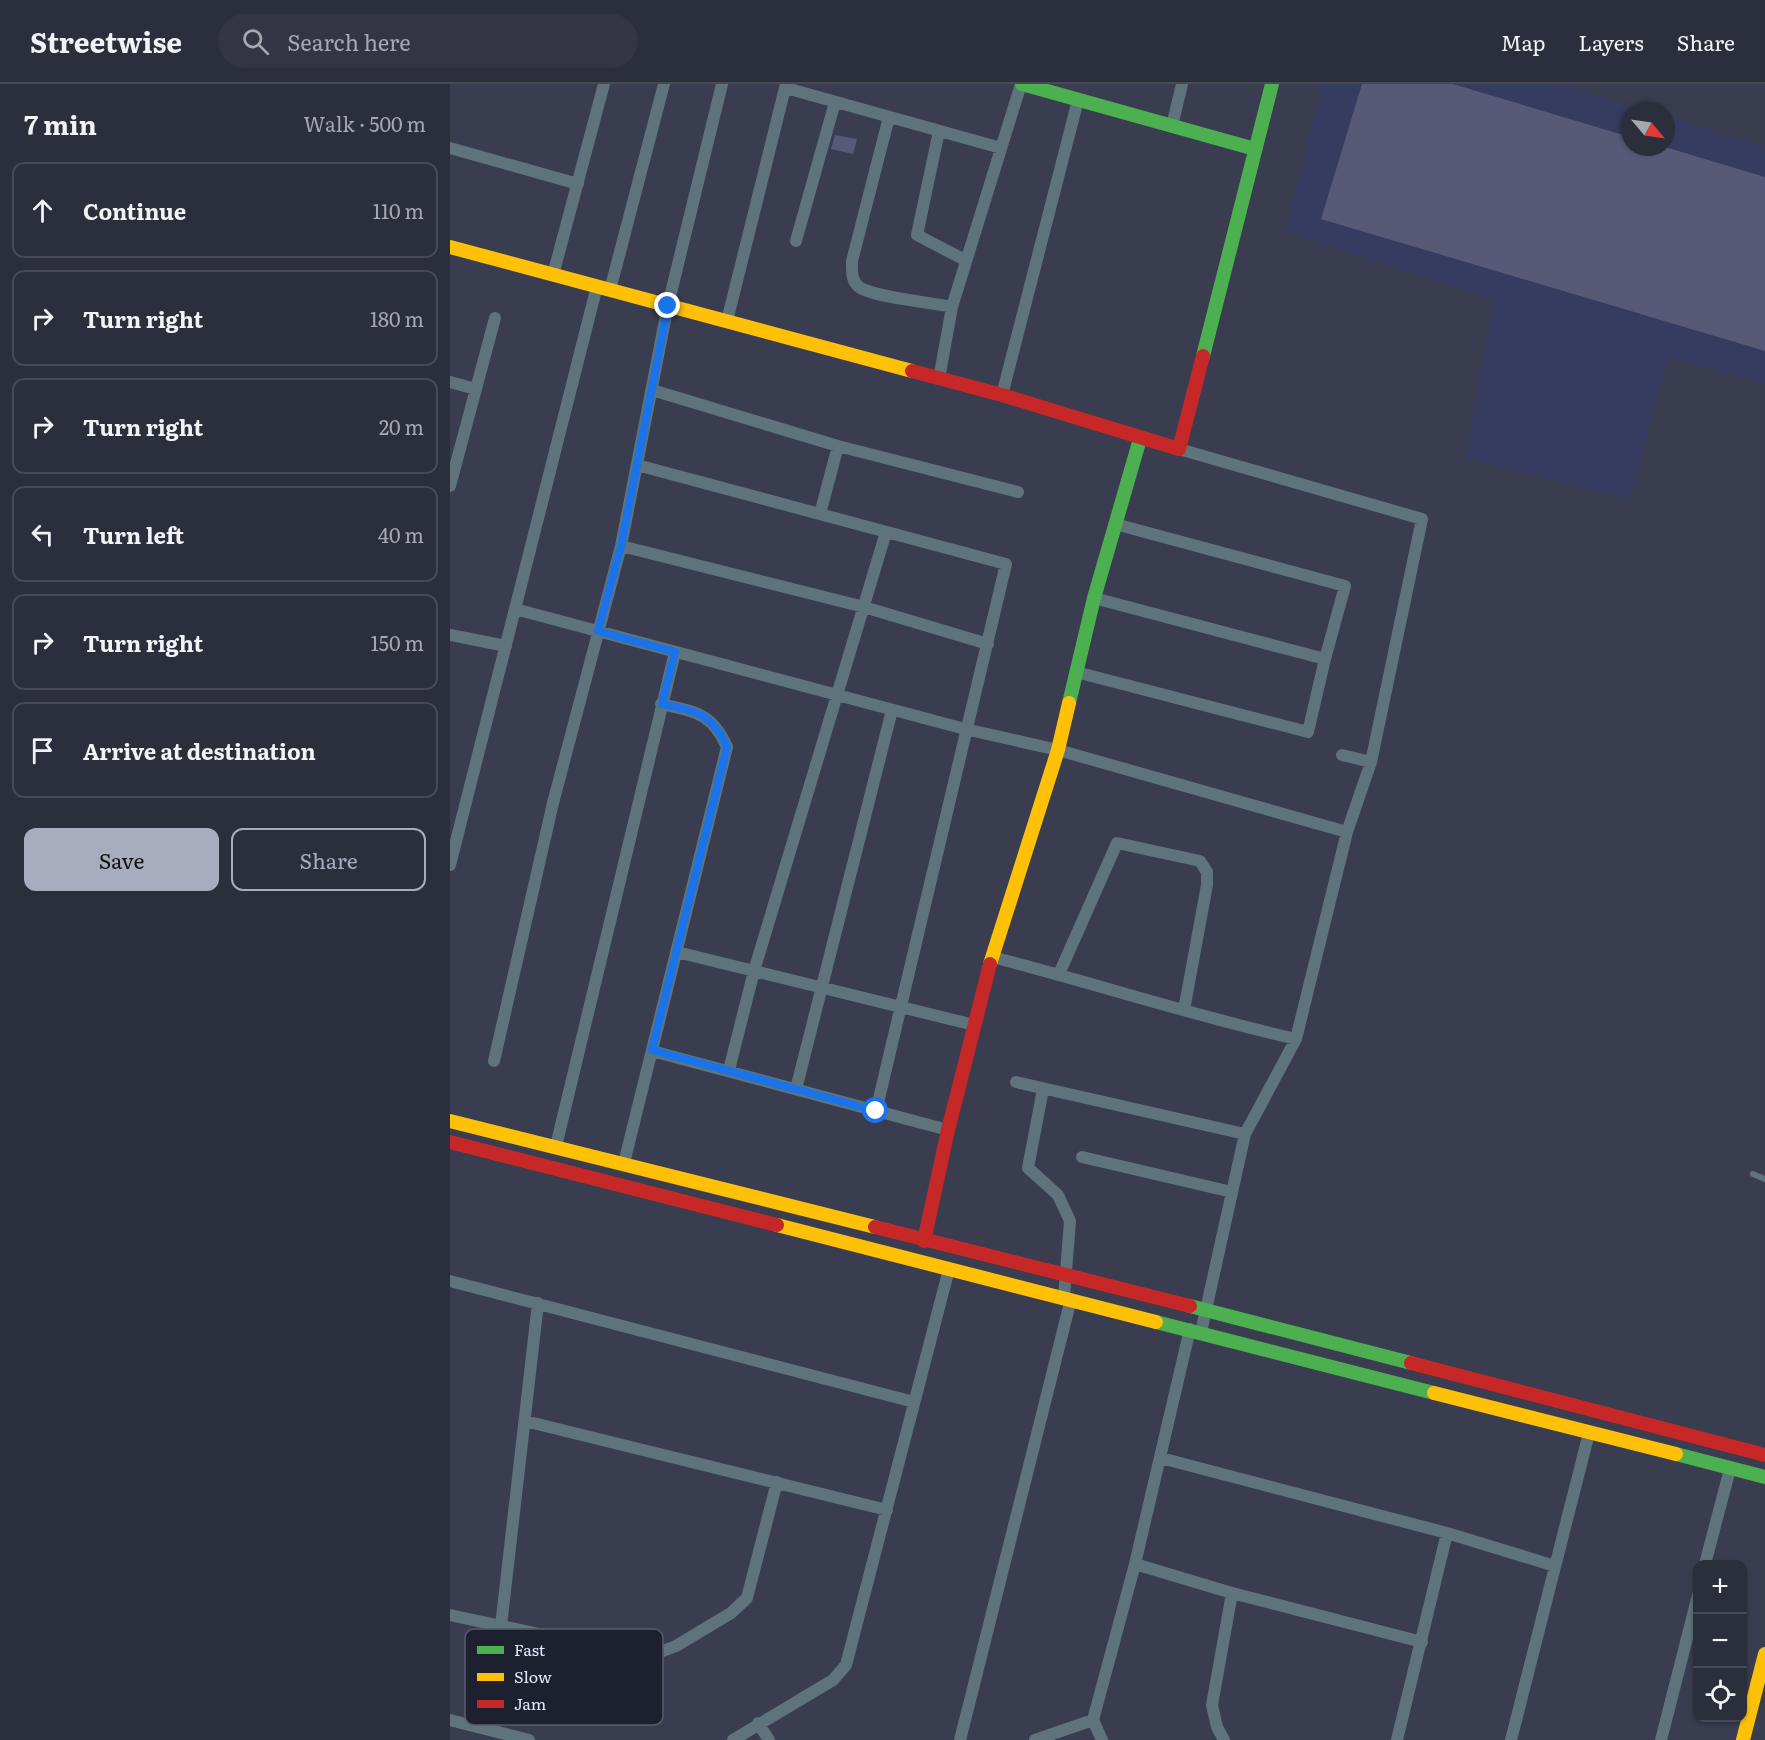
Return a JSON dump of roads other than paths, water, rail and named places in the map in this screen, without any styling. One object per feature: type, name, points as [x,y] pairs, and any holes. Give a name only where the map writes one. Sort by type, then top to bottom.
[{"type":"main road","points":[[1022,84],[1255,149]]},
{"type":"main road","points":[[450,247],[1002,396],[1179,449],[1272,84]]},
{"type":"main road","points":[[924,1241],[948,1130],[992,957],[1058,750],[1094,598],[1140,439]]},
{"type":"main road","points":[[450,1121],[1206,1310],[1765,1455]]},
{"type":"main road","points":[[450,1143],[1196,1330],[1765,1477]]},
{"type":"main road","points":[[1278,1352],[1283,1331]]},
{"type":"main road","points":[[1743,1740],[1765,1654]]},
{"type":"street","points":[[553,275],[604,84]]},
{"type":"street","points":[[450,865],[453,845],[515,609],[603,288],[664,84]]},
{"type":"street","points":[[494,1061],[553,802],[621,546],[668,306],[722,84]]},
{"type":"street","points":[[939,379],[952,307],[965,260],[1022,84]]},
{"type":"street","points":[[1172,126],[1182,84]]},
{"type":"street","points":[[727,321],[786,86],[1001,148]]},
{"type":"street","points":[[1002,396],[1078,100]]},
{"type":"street","points":[[796,241],[835,102]]},
{"type":"street","points":[[889,117],[852,261],[852,276],[858,287],[874,293],[952,307]]},
{"type":"street","points":[[939,130],[916,236],[965,260]]},
{"type":"street","points":[[450,147],[578,184]]},
{"type":"street","points":[[450,486],[453,464],[495,318]]},
{"type":"street","points":[[450,382],[476,389]]},
{"type":"street","points":[[652,390],[838,446],[1018,492]]},
{"type":"street","points":[[820,514],[838,446]]},
{"type":"street","points":[[1102,1740],[1093,1720],[1196,1330],[1206,1310],[1245,1134],[1296,1039],[1347,832],[1371,762],[1422,519],[1179,449]]},
{"type":"street","points":[[637,465],[1006,564],[876,1111]]},
{"type":"street","points":[[1076,672],[1308,732],[1345,586],[1116,524]]},
{"type":"street","points":[[729,1070],[754,971],[886,532]]},
{"type":"street","points":[[621,546],[864,607],[988,644]]},
{"type":"street","points":[[1094,598],[1325,659]]},
{"type":"street","points":[[515,609],[836,696],[1058,750],[1347,832]]},
{"type":"street","points":[[450,635],[506,646]]},
{"type":"street","points":[[556,1146],[675,652]]},
{"type":"street","points":[[624,1163],[727,747],[712,721],[686,709],[662,704]]},
{"type":"street","points":[[796,1089],[892,710]]},
{"type":"street","points":[[1342,755],[1371,762]]},
{"type":"street","points":[[1059,974],[1118,843],[1200,861],[1207,872],[1207,885],[1184,1010]]},
{"type":"street","points":[[677,952],[974,1025]]},
{"type":"street","points":[[992,957],[1227,1023],[1296,1039]]},
{"type":"street","points":[[652,1050],[948,1130]]},
{"type":"street","points":[[1016,1082],[1245,1134]]},
{"type":"street","points":[[960,1740],[1068,1298],[1071,1231],[1063,1203],[1052,1188],[1028,1168],[1043,1089]]},
{"type":"street","points":[[1082,1157],[1232,1192]]},
{"type":"street","points":[[733,1740],[758,1723],[834,1680],[846,1665],[949,1269]]},
{"type":"street","points":[[450,1281],[914,1402]]},
{"type":"street","points":[[501,1626],[538,1303]]},
{"type":"street","points":[[525,1420],[887,1509]]},
{"type":"street","points":[[1511,1740],[1589,1433]]},
{"type":"street","points":[[1161,1458],[1447,1533],[1555,1566]]},
{"type":"street","points":[[1706,1560],[1730,1469]]},
{"type":"street","points":[[663,1651],[676,1646],[731,1613],[747,1598],[777,1482]]},
{"type":"street","points":[[1397,1740],[1447,1533]]},
{"type":"street","points":[[1135,1564],[1232,1593],[1422,1642]]},
{"type":"street","points":[[1224,1740],[1217,1727],[1212,1705],[1232,1593]]},
{"type":"street","points":[[1661,1740],[1693,1614]]},
{"type":"street","points":[[450,1615],[515,1629]]},
{"type":"street","points":[[450,1720],[465,1724]]},
{"type":"street","points":[[1035,1740],[1093,1720]]},
{"type":"street","points":[[758,1723],[769,1740]]},
{"type":"street","points":[[470,1725],[528,1740]]},
{"type":"lane","points":[[1753,1174],[1765,1179]]}]
